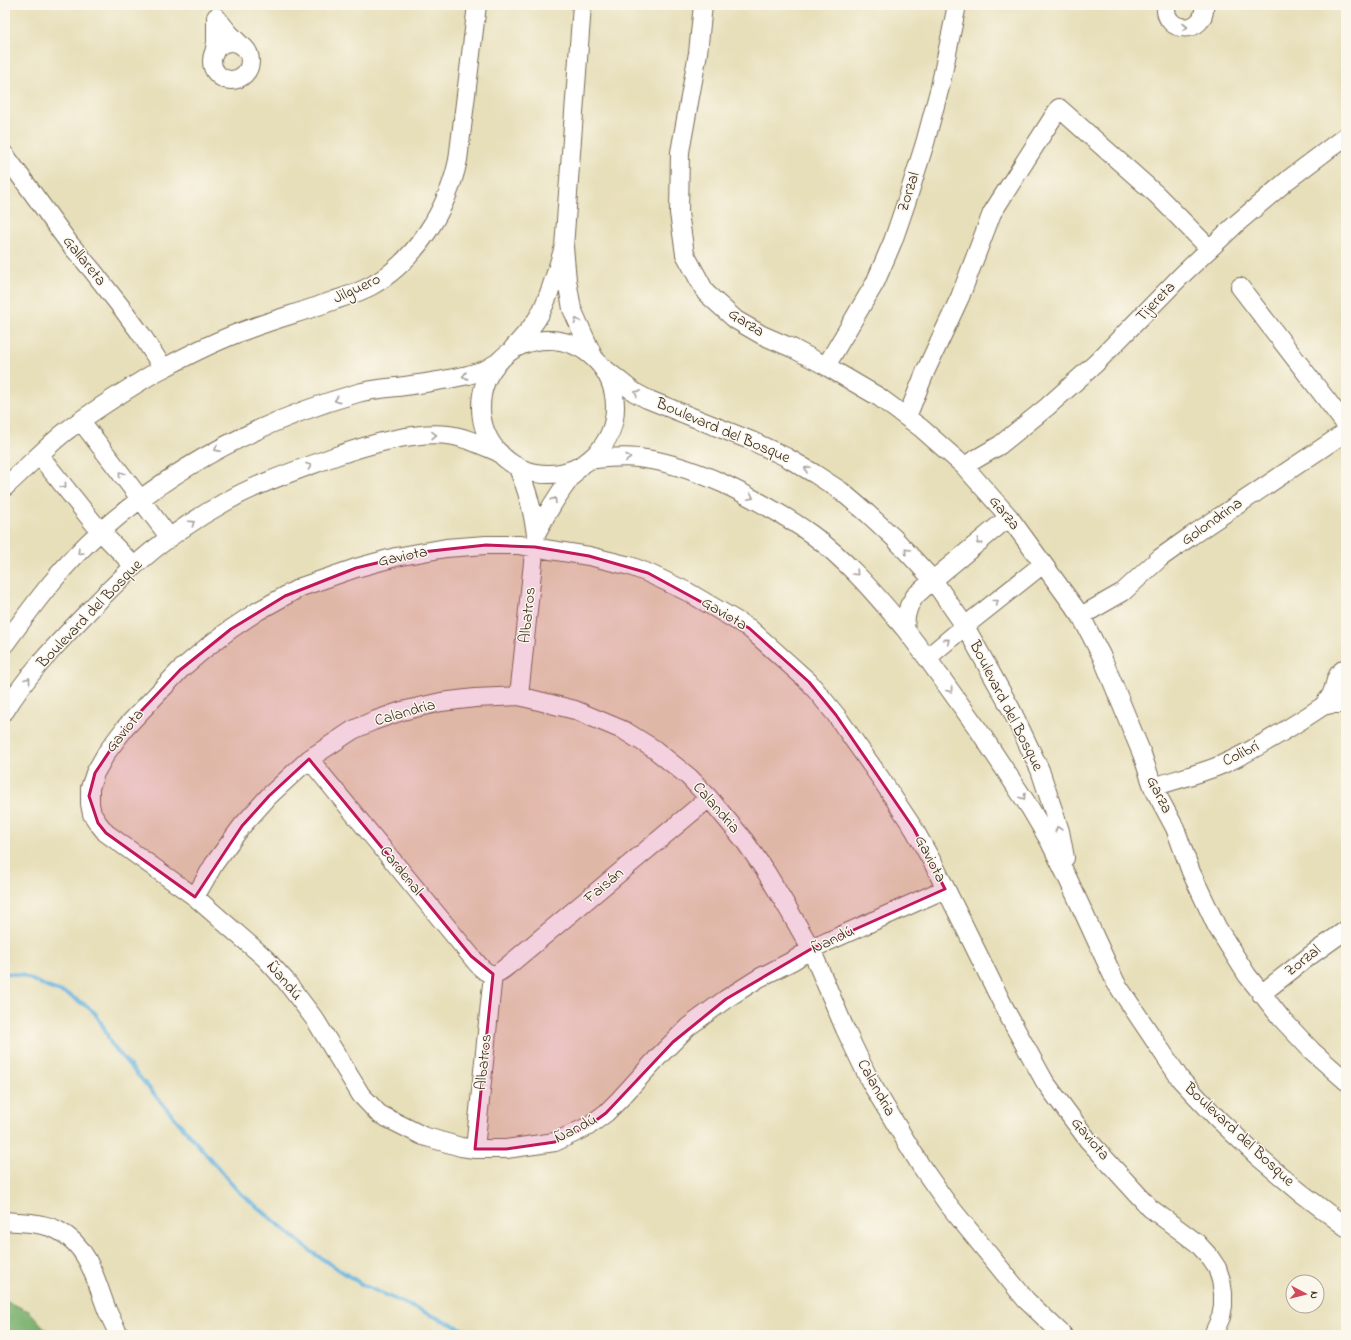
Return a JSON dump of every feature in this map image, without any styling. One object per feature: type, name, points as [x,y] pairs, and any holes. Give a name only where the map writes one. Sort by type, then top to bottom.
[{"type":"street","name":"Jilguero","points":[[5,487],[81,420],[163,368],[245,330],[329,303],[370,286],[384,278],[395,269],[417,246],[429,230],[438,215],[455,178],[477,5]]},
{"type":"street","points":[[536,541],[546,514],[555,498],[585,463],[598,452],[605,442],[610,432],[615,408],[611,385],[606,374],[596,361],[572,309],[567,280],[564,247],[582,5]]},
{"type":"street","name":"Garza","points":[[703,5],[698,53],[680,152],[679,213],[685,254],[706,293],[736,320],[762,335],[792,348],[826,366],[880,398],[907,417],[964,466],[1009,517],[1081,616],[1102,657],[1142,754],[1153,787],[1176,828],[1191,872],[1217,927],[1247,975],[1261,994],[1298,1037],[1346,1081]]},
{"type":"street","name":"Zorzal","points":[[826,366],[875,283],[893,241],[925,143],[940,86],[957,5]]},
{"type":"street","points":[[1166,5],[1166,14],[1170,21],[1176,26],[1183,28],[1198,24],[1202,17],[1204,5]]},
{"type":"street","points":[[214,11],[229,34],[246,50],[249,55],[249,66],[244,76],[233,80],[228,80],[218,75],[212,65],[216,42],[214,11]]},
{"type":"street","points":[[214,54],[221,45],[226,43],[237,43],[242,46]]},
{"type":"street","points":[[907,417],[926,370],[960,297],[992,213],[1059,108],[1157,195],[1209,248]]},
{"type":"street","name":"Tijereta","points":[[964,466],[1000,445],[1052,402],[1095,364],[1209,248],[1264,199],[1346,136]]},
{"type":"street","name":"Gallareta","points":[[5,155],[69,243],[121,307],[163,368]]},
{"type":"street","points":[[564,247],[548,296],[540,314],[529,331],[504,357],[488,379],[484,390],[482,401],[483,418],[488,434],[500,453],[517,466],[538,473],[559,473],[585,463],[621,457],[659,461],[711,479],[764,504],[812,535],[858,576],[905,629]]},
{"type":"street","points":[[1240,287],[1346,425]]},
{"type":"street","points":[[5,644],[40,597],[100,531],[140,499],[199,460],[230,442],[287,417],[359,393],[468,375],[486,370],[526,344],[547,340],[568,343],[578,347],[596,361]]},
{"type":"street","name":"Boulevard del Bosque","points":[[596,361],[634,392],[752,441],[786,457],[815,474],[841,491],[867,512],[934,580],[965,626],[1011,709],[1040,770],[1060,831],[1069,881]]},
{"type":"street","points":[[81,420],[170,538]]},
{"type":"street","name":"Golondrina","points":[[1081,616],[1123,592],[1160,558],[1346,432]]},
{"type":"street","name":"Boulevard del Bosque","points":[[5,711],[29,678],[59,642],[134,566],[170,538],[228,501],[302,468],[371,445],[413,436],[449,435],[464,438],[500,453]]},
{"type":"street","points":[[40,455],[100,531],[134,566]]},
{"type":"street","points":[[517,466],[527,489],[536,541]]},
{"type":"street","points":[[905,629],[906,616],[909,606],[915,596],[1009,517]]},
{"type":"street","name":"Albatros","points":[[519,696],[536,541]]},
{"type":"street","name":"Gaviota","points":[[195,896],[106,833],[92,814],[90,804],[90,788],[95,773],[107,752],[125,728],[180,670],[231,629],[258,611],[301,587],[374,563],[446,548],[486,544],[519,545],[536,541],[630,566],[648,573],[688,592],[749,628],[810,682],[836,715],[914,829],[934,865],[1008,1015],[1045,1082],[1088,1140],[1150,1208],[1197,1243],[1209,1256],[1217,1268],[1221,1280],[1223,1306],[1221,1317],[1213,1335]]},
{"type":"street","points":[[927,658],[1043,564]]},
{"type":"street","name":"Boulevard del Bosque","points":[[905,629],[991,748],[1030,808],[1050,842],[1116,983],[1181,1080],[1218,1119],[1257,1156],[1300,1192],[1346,1227]]},
{"type":"street","points":[[1322,706],[1328,700],[1334,687],[1335,679],[1339,673],[1346,668]]},
{"type":"street","points":[[1334,687],[1336,694],[1341,701],[1346,704]]},
{"type":"street","name":"Calandria","points":[[195,896],[214,864],[255,810],[268,796],[309,759],[353,730],[373,721],[402,711],[441,702],[499,696],[519,696],[575,710],[626,731],[666,758],[689,777],[709,798],[744,840],[766,872],[811,949],[845,1029],[871,1083],[921,1166],[947,1202],[1026,1300],[1063,1335]]},
{"type":"street","points":[[1322,706],[1331,704],[1346,704]]},
{"type":"street","name":"Colibrí","points":[[1153,787],[1220,765],[1274,738],[1322,706]]},
{"type":"street","name":"Cardenal","points":[[309,759],[471,956],[488,973],[496,974]]},
{"type":"street","name":"Faisán","points":[[496,974],[510,964],[709,798]]},
{"type":"street","name":"Ñandú","points":[[195,896],[253,946],[285,980],[316,1021],[361,1094],[379,1114],[423,1136],[446,1144],[475,1149],[506,1149],[555,1142],[587,1127],[606,1113],[688,1027],[726,999],[759,978],[794,960],[811,949],[945,889]]},
{"type":"street","name":"Zorzal","points":[[1261,994],[1316,951],[1346,930]]},
{"type":"street","name":"Albatros","points":[[475,1149],[496,974]]},
{"type":"street","points":[[5,1221],[39,1224],[59,1230],[75,1242],[84,1254],[90,1266],[108,1312],[120,1335]]},
{"type":"highlighted area","points":[[486,545],[535,547],[589,556],[648,573],[749,628],[809,682],[836,715],[914,829],[945,889],[811,949],[726,999],[673,1042],[606,1113],[587,1127],[555,1142],[506,1149],[475,1149],[493,974],[471,956],[309,759],[269,796],[242,826],[195,897],[106,833],[98,823],[89,796],[95,773],[125,728],[180,670],[231,629],[285,596],[356,568],[422,552]]},
{"type":"green space","points":[[5,1301],[29,1311],[51,1335],[5,1335]]},
{"type":"waterway","points":[[5,973],[22,975],[47,987],[67,994],[95,1013],[111,1044],[238,1191],[313,1253],[363,1285],[476,1335]]}]
